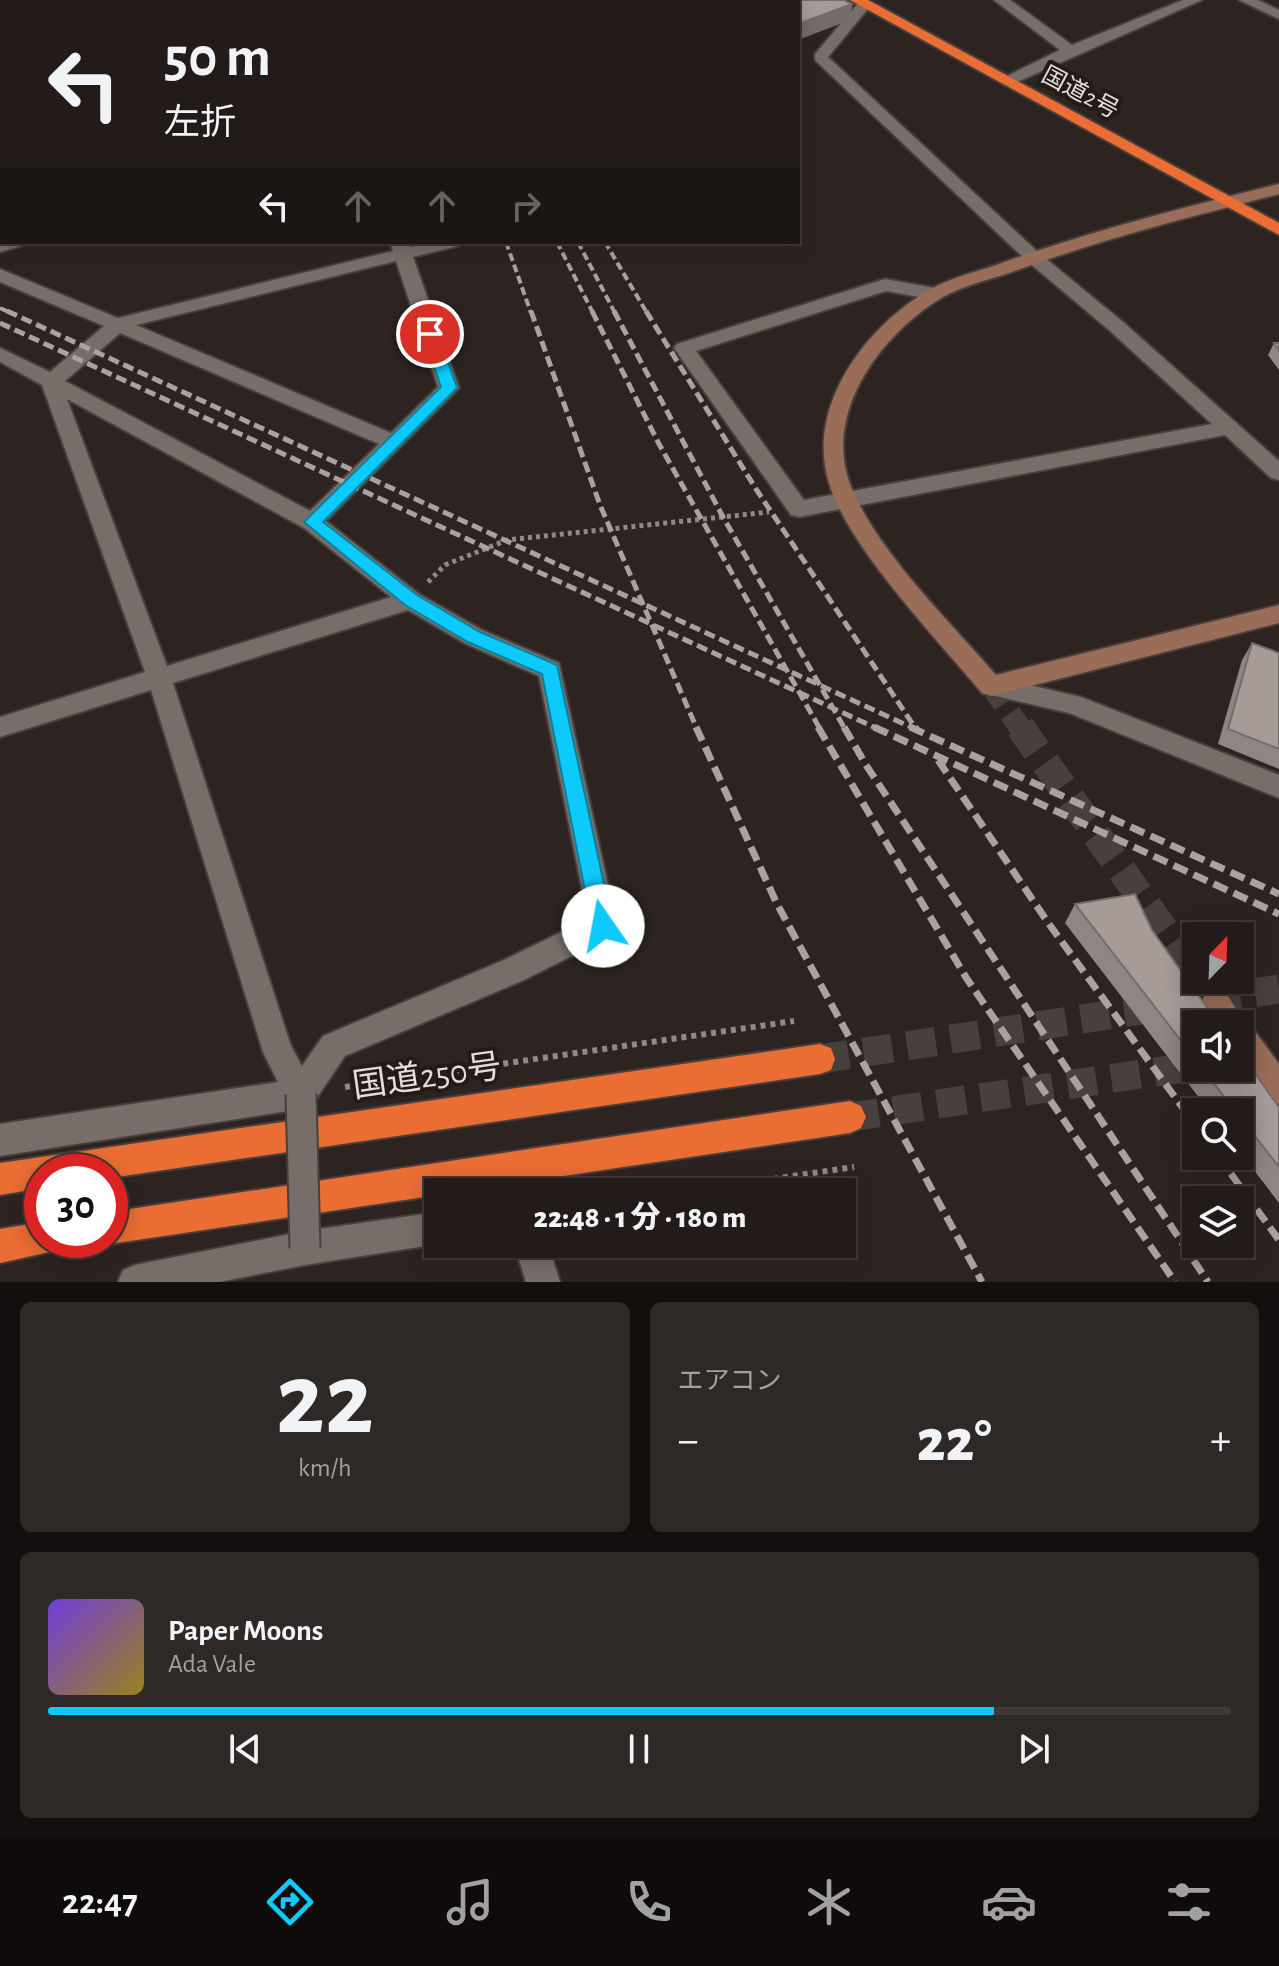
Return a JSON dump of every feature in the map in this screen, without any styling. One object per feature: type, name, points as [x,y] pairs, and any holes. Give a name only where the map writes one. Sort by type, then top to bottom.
[{"type":"highway","name":"国道2号","points":[[861,2],[1279,230]]},
{"type":"highway","name":"国道250号","points":[[128,1160],[820,1059]]},
{"type":"highway","points":[[128,1225],[850,1117]]},
{"type":"highway","name":"国道250号","points":[[0,1179],[24,1175]]},
{"type":"highway","points":[[0,1246],[24,1242]]},
{"type":"street","points":[[1008,81],[1071,51],[1195,0]]},
{"type":"street","points":[[1246,0],[1279,15]]},
{"type":"street","points":[[1007,1],[1071,51]]},
{"type":"street","points":[[861,2],[820,57],[1033,257],[1116,326],[1279,473]]},
{"type":"street","points":[[1279,189],[1033,257],[935,294],[890,327],[853,372],[838,416],[834,466],[847,502],[881,552],[991,686],[1072,704],[1279,787]]},
{"type":"street","points":[[51,382],[118,324],[400,248],[435,244]]},
{"type":"street","points":[[312,522],[449,388],[400,248]]},
{"type":"street","points":[[0,275],[394,442]]},
{"type":"street","points":[[935,294],[885,285],[684,348],[799,509],[1227,428]]},
{"type":"street","points":[[0,354],[312,522],[411,600],[474,637],[550,670],[603,926],[514,970],[334,1046],[301,1094],[0,1140]]},
{"type":"street","points":[[51,382],[160,680],[278,1052],[301,1094],[305,1248]]},
{"type":"street","points":[[0,727],[411,600]]},
{"type":"street","points":[[991,686],[1279,614]]},
{"type":"street","points":[[1254,1055],[1279,1089]]},
{"type":"street","points":[[135,1282],[305,1248],[424,1230]]},
{"type":"street","points":[[535,1258],[543,1282]]},
{"type":"path","points":[[411,600],[445,565],[507,540],[799,509]]},
{"type":"path","points":[[301,1094],[794,1021]]},
{"type":"path","points":[[779,1178],[854,1167]]},
{"type":"building","points":[[800,0],[844,0],[852,4],[800,23]]},
{"type":"building","points":[[1252,643],[1279,653],[1279,749],[1228,729]]},
{"type":"building","points":[[1135,894],[1152,930],[1182,972],[1182,994],[1198,994],[1209,1010],[1182,1010],[1182,1042],[1075,904]]},
{"type":"building","points":[[1254,1072],[1279,1107],[1279,1167],[1254,1135],[1254,1098],[1225,1098],[1213,1082],[1254,1082]]},
{"type":"tunnel","points":[[991,686],[1021,729]]},
{"type":"tunnel","points":[[1020,727],[1182,955]]},
{"type":"tunnel","points":[[820,1059],[1279,989]]},
{"type":"tunnel","points":[[1254,1058],[1279,1054]]},
{"type":"tunnel","points":[[850,1117],[1182,1068]]},
{"type":"railway","points":[[507,244],[531,313]]},
{"type":"railway","points":[[558,244],[593,313]]},
{"type":"railway","points":[[579,244],[615,313]]},
{"type":"railway","points":[[606,244],[647,313]]},
{"type":"railway","points":[[0,308],[11,313]]},
{"type":"railway","points":[[7,311],[643,604]]},
{"type":"railway","points":[[531,311],[600,505],[643,604]]},
{"type":"railway","points":[[592,311],[659,444],[787,670]]},
{"type":"railway","points":[[614,311],[723,517],[820,685]]},
{"type":"railway","points":[[646,311],[756,489],[916,729]]},
{"type":"railway","points":[[0,323],[652,624]]},
{"type":"railway","points":[[643,604],[787,670]]},
{"type":"railway","points":[[643,604],[652,624]]},
{"type":"railway","points":[[652,624],[799,693]]},
{"type":"railway","points":[[652,624],[697,729]]},
{"type":"railway","points":[[787,670],[820,685]]},
{"type":"railway","points":[[787,670],[799,693]]},
{"type":"railway","points":[[820,685],[915,729]]},
{"type":"railway","points":[[820,685],[833,708]]},
{"type":"railway","points":[[799,693],[833,708]]},
{"type":"railway","points":[[799,693],[820,729]]},
{"type":"railway","points":[[833,708],[878,729]]},
{"type":"railway","points":[[833,708],[845,729]]},
{"type":"railway","points":[[696,727],[777,904],[982,1282]]},
{"type":"railway","points":[[818,727],[967,979],[1175,1282]]},
{"type":"railway","points":[[844,727],[866,765],[1208,1282]]},
{"type":"railway","points":[[874,727],[1279,914]]},
{"type":"railway","points":[[910,727],[1279,894]]},
{"type":"railway","points":[[938,760],[1049,924],[1182,1107]]},
{"type":"railway","points":[[1228,1170],[1279,1240]]},
{"type":"route","points":[[430,334],[449,388],[312,522],[411,600],[474,637],[550,670],[603,926]]}]
